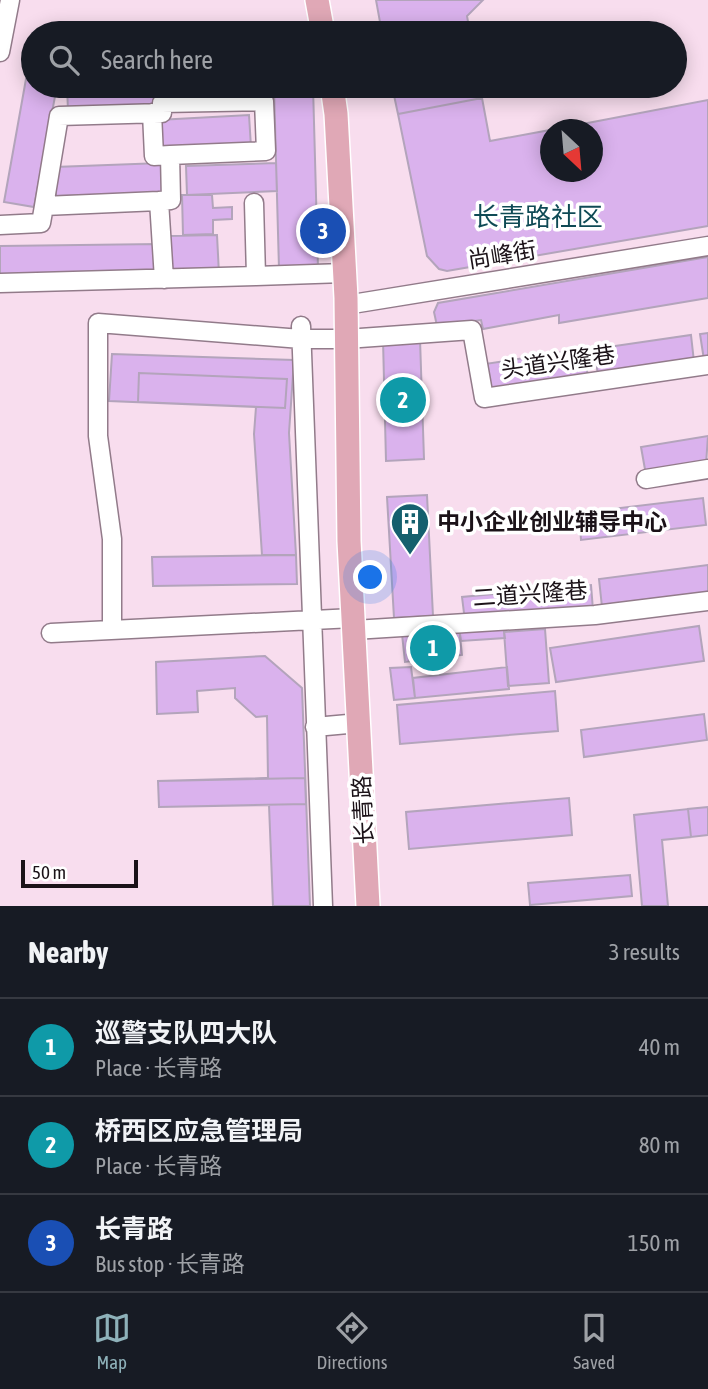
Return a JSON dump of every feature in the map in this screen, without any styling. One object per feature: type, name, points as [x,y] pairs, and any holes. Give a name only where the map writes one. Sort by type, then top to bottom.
[{"type":"main road","points":[[317,0],[321,21]]},
{"type":"main road","name":"长青路","points":[[334,98],[346,306],[349,541],[368,906]]},
{"type":"street","points":[[0,52],[10,0]]},
{"type":"street","points":[[0,225],[41,223],[59,116],[152,113],[162,113],[162,103],[264,100],[266,150],[154,156],[152,113]]},
{"type":"street","points":[[44,206],[171,200],[170,155]]},
{"type":"street","points":[[159,201],[164,279]]},
{"type":"street","points":[[254,203],[256,275]]},
{"type":"street","name":"尚峰街","points":[[346,306],[708,246]]},
{"type":"street","points":[[0,283],[344,273]]},
{"type":"street","points":[[112,630],[112,539],[98,436],[98,323],[301,332],[346,339]]},
{"type":"street","name":"头道兴隆巷","points":[[346,339],[472,330],[484,398],[708,365]]},
{"type":"street","points":[[301,332],[323,906]]},
{"type":"street","points":[[646,479],[708,469]]},
{"type":"street","name":"二道兴隆巷","points":[[51,633],[311,621],[354,624],[595,615],[708,601]]},
{"type":"street","points":[[315,727],[359,723]]},
{"type":"building","points":[[376,0],[483,0],[467,16],[468,21],[380,21]]},
{"type":"building","points":[[23,98],[55,98],[34,207],[4,202]]},
{"type":"building","points":[[67,98],[160,98],[160,108],[68,111]]},
{"type":"building","points":[[274,98],[313,98],[318,268],[279,269]]},
{"type":"building","points":[[395,98],[482,98],[398,114]]},
{"type":"building","points":[[482,98],[490,141],[540,132],[540,182],[603,182],[603,120],[708,100],[708,226],[447,271],[439,269],[427,256],[398,114]]},
{"type":"building","points":[[249,115],[251,147],[159,151],[158,120]]},
{"type":"building","points":[[161,163],[163,193],[56,196],[55,167]]},
{"type":"building","points":[[276,163],[277,191],[187,195],[186,166]]},
{"type":"building","points":[[182,195],[212,195],[213,208],[232,207],[232,219],[213,220],[213,234],[183,235]]},
{"type":"building","points":[[217,235],[219,274],[168,276],[167,236]]},
{"type":"building","points":[[158,244],[158,276],[0,278],[0,246]]},
{"type":"building","points":[[708,257],[708,298],[559,323],[559,315],[483,329],[481,320],[437,326],[434,312],[438,303]]},
{"type":"building","points":[[708,333],[708,360],[704,360],[700,334]]},
{"type":"building","points":[[691,335],[694,362],[598,375],[594,349]]},
{"type":"building","points":[[420,339],[424,459],[386,461],[383,340]]},
{"type":"building","points":[[583,349],[588,376],[489,392],[485,364]]},
{"type":"building","points":[[112,354],[294,360],[289,433],[296,555],[262,555],[254,434],[256,407],[109,401]]},
{"type":"building","points":[[139,373],[287,379],[285,408],[138,402]]},
{"type":"building","points":[[708,436],[706,464],[646,475],[641,447]]},
{"type":"building","name":"中小企业创业辅导中心","points":[[427,495],[433,616],[394,618],[387,497]]},
{"type":"building","points":[[703,498],[706,525],[581,540],[579,513]]},
{"type":"building","points":[[296,555],[297,584],[153,586],[152,557]]},
{"type":"building","points":[[708,565],[708,594],[602,607],[599,579]]},
{"type":"building","points":[[591,585],[593,610],[465,621],[462,597]]},
{"type":"building","points":[[503,624],[505,638],[461,641],[459,627]]},
{"type":"building","points":[[699,626],[704,661],[556,682],[550,648]]},
{"type":"building","points":[[459,627],[462,655],[405,662],[402,634]]},
{"type":"building","points":[[545,629],[549,683],[508,686],[504,632]]},
{"type":"building","points":[[265,656],[302,688],[310,906],[273,906],[269,805],[159,807],[158,781],[268,778],[267,716],[256,717],[235,698],[235,688],[197,691],[198,712],[157,714],[156,662]]},
{"type":"building","points":[[411,667],[415,698],[394,700],[390,668]]},
{"type":"building","points":[[507,667],[509,689],[415,698],[413,678]]},
{"type":"building","points":[[555,691],[558,731],[400,744],[397,705]]},
{"type":"building","points":[[704,714],[707,740],[584,757],[581,730]]},
{"type":"building","points":[[305,778],[306,804],[159,807],[158,781]]},
{"type":"building","points":[[569,798],[572,835],[409,849],[406,812]]},
{"type":"building","points":[[708,807],[708,835],[691,837],[688,809]]},
{"type":"building","points":[[688,809],[691,837],[662,840],[668,906],[642,906],[634,815]]},
{"type":"building","points":[[630,875],[632,896],[530,905],[528,883]]},
{"type":"place","name":"长青路","points":[[323,231]]},
{"type":"place","name":"桥西区应急管理局","points":[[403,400]]},
{"type":"place","name":"中小企业创业辅导中心","points":[[410,556]]},
{"type":"place","name":"巡警支队四大队","points":[[433,648]]},
{"type":"district","name":"长青路社区","points":[[538,217]]}]
